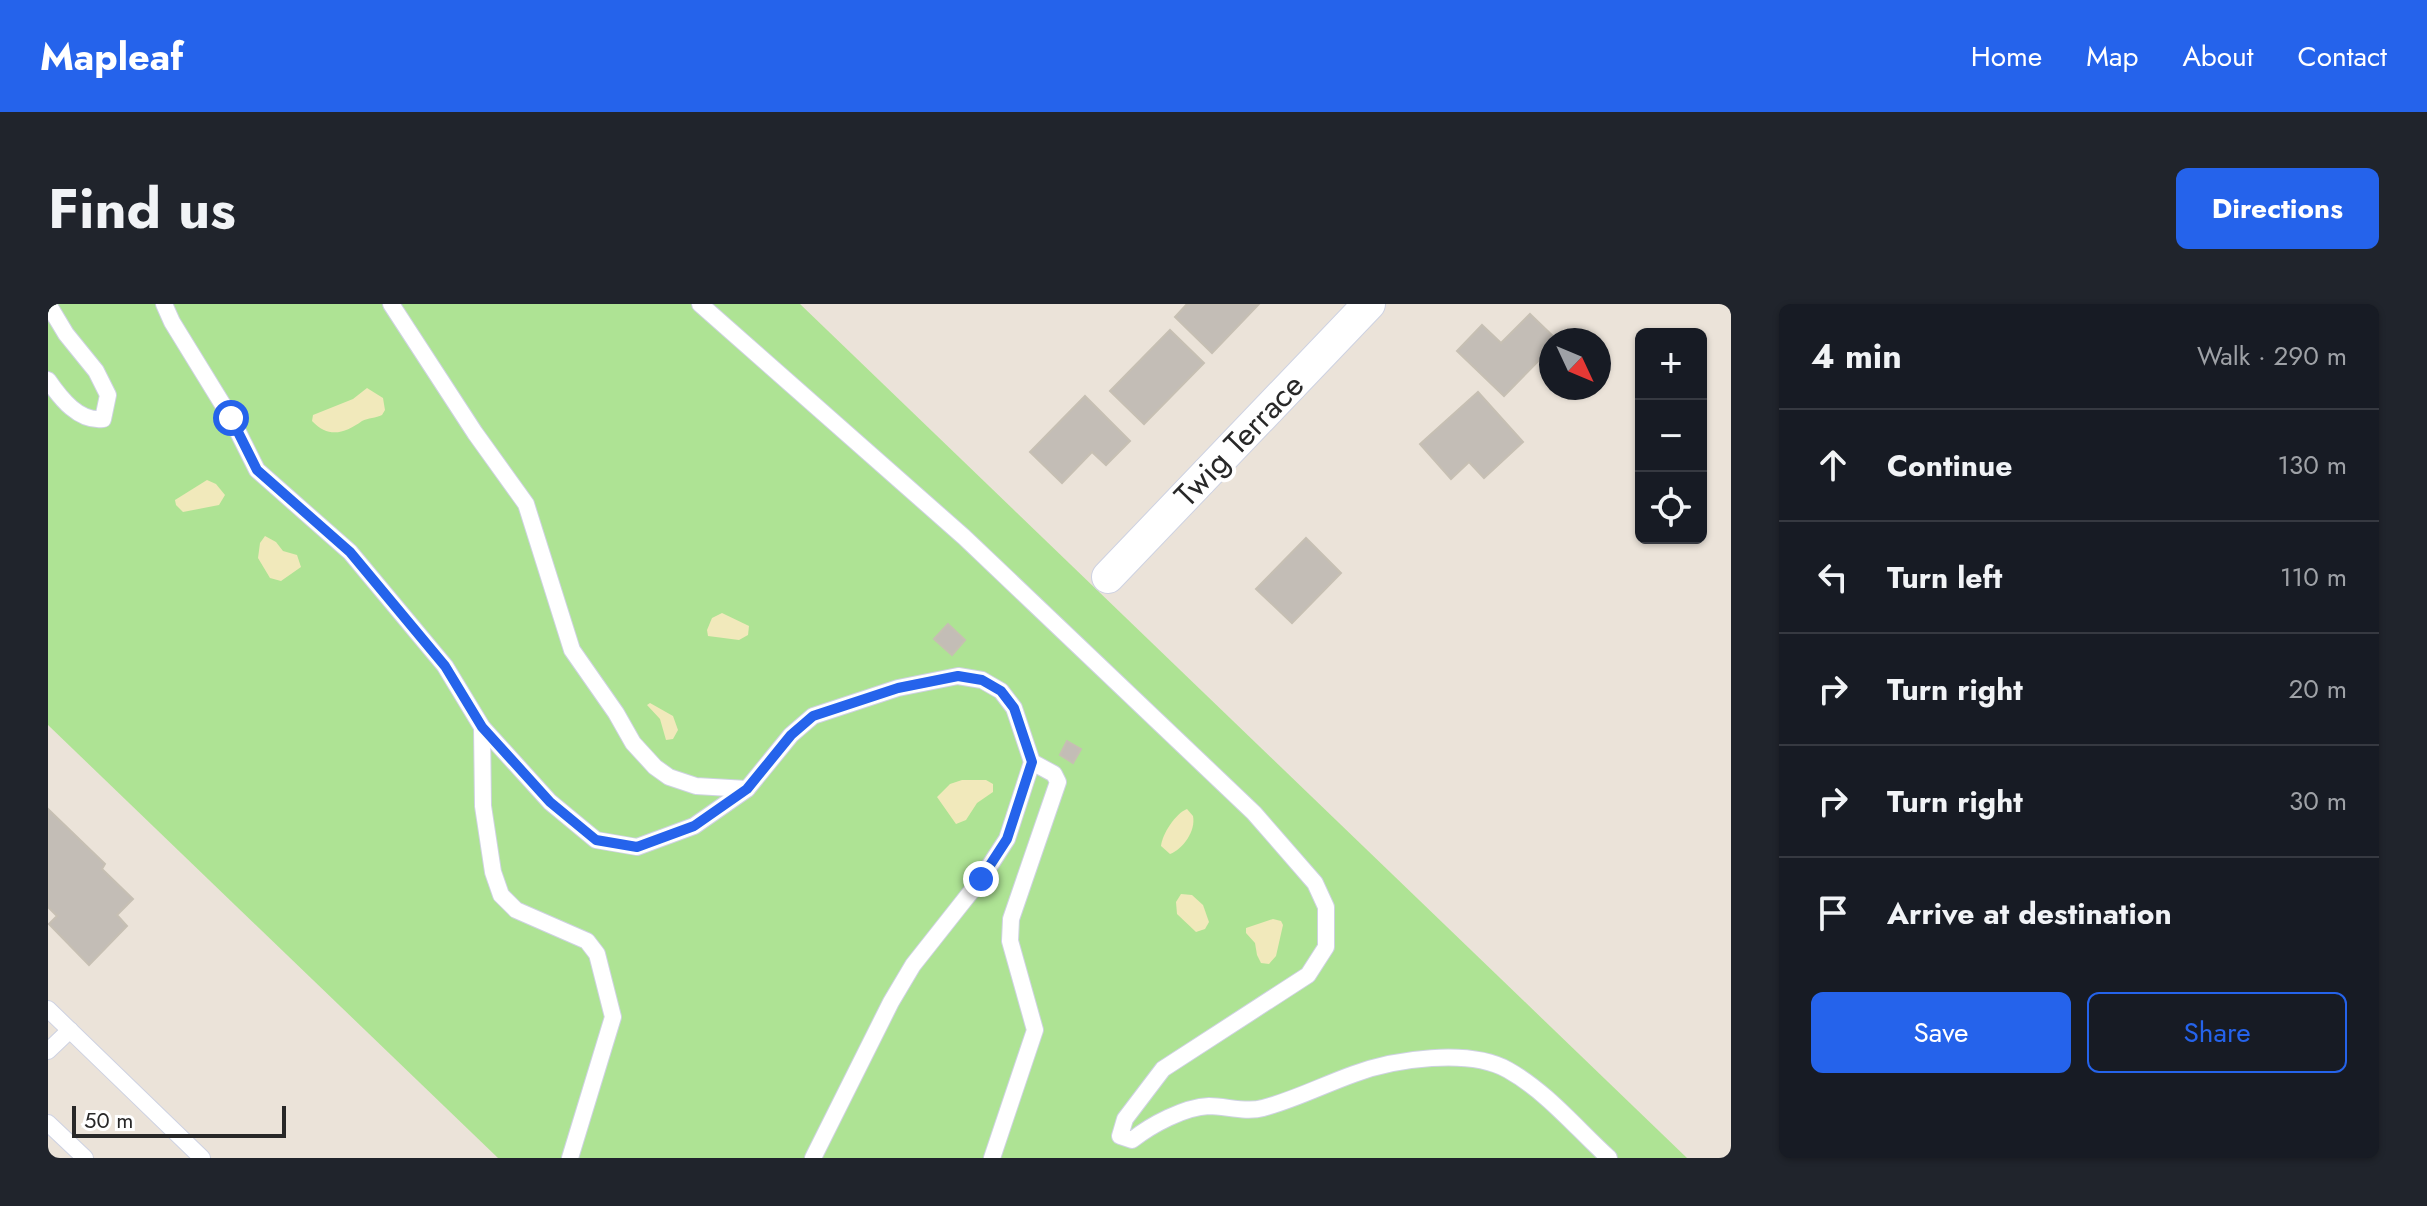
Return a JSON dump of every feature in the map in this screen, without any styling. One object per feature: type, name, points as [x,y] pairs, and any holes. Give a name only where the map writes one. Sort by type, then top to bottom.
[{"type":"street","name":"Twig Terrace","points":[[1108,577],[1369,304]]},
{"type":"lane","points":[[48,304],[66,334],[96,371],[108,395],[103,419],[91,420],[72,409],[48,380]]},
{"type":"lane","points":[[164,304],[231,418],[257,470],[350,552],[445,666],[482,727],[550,802],[596,840],[637,847],[677,834],[713,814],[747,789],[791,735],[813,716],[898,688],[958,676],[982,680],[1001,691],[1014,708],[1032,762],[1007,839],[981,879],[913,965],[891,1002],[813,1158]]},
{"type":"lane","points":[[391,304],[475,433],[526,504],[572,650],[633,743],[669,777],[696,786],[747,789]]},
{"type":"lane","points":[[700,304],[964,537],[1254,813],[1315,883],[1326,907],[1326,947],[1308,975],[1163,1069],[1125,1119],[1120,1136],[1132,1140],[1153,1124],[1205,1106],[1259,1110],[1356,1073],[1406,1062],[1446,1058],[1480,1060],[1507,1069],[1535,1089],[1609,1158]]},
{"type":"lane","points":[[482,727],[483,806],[493,872],[501,895],[516,910],[587,941],[597,954],[613,1017],[570,1158]]},
{"type":"lane","points":[[992,1158],[1035,1030],[1010,941],[1011,919],[1058,782],[1054,774],[1032,762]]},
{"type":"lane","points":[[48,1009],[202,1158]]},
{"type":"lane","points":[[48,1051],[70,1030]]},
{"type":"lane","points":[[48,1123],[85,1158]]},
{"type":"green space","points":[[48,304],[800,304],[1687,1158],[498,1158],[48,725]]},
{"type":"sand","points":[[367,388],[383,398],[385,410],[382,415],[337,432],[318,427],[312,421],[313,415],[353,399]]},
{"type":"sand","points":[[207,480],[216,484],[225,495],[219,505],[183,512],[175,500]]},
{"type":"sand","points":[[265,536],[276,542],[283,551],[297,555],[301,567],[281,581],[270,578],[258,558],[260,543]]},
{"type":"sand","points":[[722,613],[749,626],[748,635],[739,640],[708,636],[712,618]]},
{"type":"sand","points":[[650,703],[673,716],[678,730],[673,739],[666,740],[660,719],[647,705]]},
{"type":"sand","points":[[962,780],[986,780],[993,784],[993,792],[977,803],[966,820],[956,824],[937,797],[950,784]]},
{"type":"sand","points":[[1187,809],[1193,816],[1190,833],[1184,844],[1170,854],[1161,846],[1164,836],[1174,819]]},
{"type":"sand","points":[[1181,894],[1192,895],[1203,905],[1209,922],[1205,929],[1196,932],[1177,914],[1176,902]]},
{"type":"sand","points":[[1273,919],[1281,921],[1283,925],[1276,956],[1269,964],[1261,963],[1246,928]]},
{"type":"building","points":[[1187,304],[1259,304],[1212,353],[1175,317]]},
{"type":"building","points":[[1530,314],[1545,328],[1539,328],[1539,360],[1504,396],[1457,351],[1482,325],[1501,343]]},
{"type":"building","points":[[1170,330],[1204,363],[1144,424],[1110,391]]},
{"type":"building","points":[[1478,392],[1523,442],[1484,478],[1469,462],[1451,479],[1420,444]]},
{"type":"building","points":[[1085,396],[1130,441],[1106,465],[1092,452],[1062,483],[1030,452]]},
{"type":"building","points":[[1306,538],[1341,573],[1292,623],[1256,589]]},
{"type":"building","points":[[948,624],[965,640],[952,655],[934,639]]},
{"type":"building","points":[[1067,741],[1081,749],[1073,763],[1060,755]]},
{"type":"building","points":[[48,809],[105,864],[102,869],[133,899],[117,915],[127,926],[89,965],[49,924],[57,916],[48,907]]},
{"type":"route","points":[[231,418],[257,470],[350,552],[445,666],[482,727],[550,802],[596,840],[637,847],[694,826],[747,789],[791,735],[813,716],[898,688],[958,676],[982,680],[1001,691],[1014,708],[1032,762],[1007,839],[981,879]]}]
